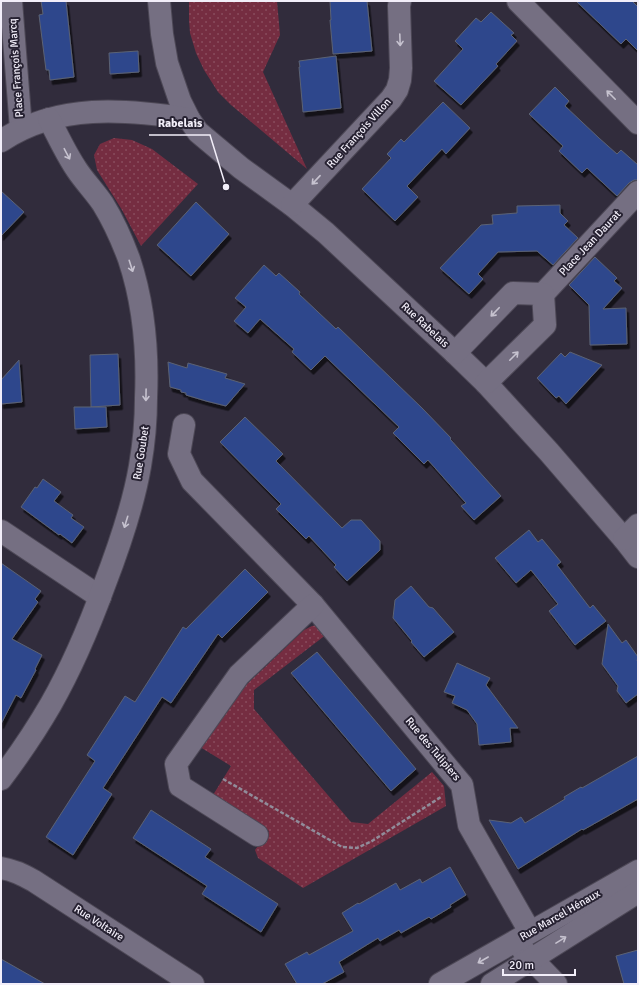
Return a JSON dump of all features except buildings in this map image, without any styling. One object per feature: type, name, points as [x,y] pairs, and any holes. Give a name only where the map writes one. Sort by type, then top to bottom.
[{"type":"street","name":"Place François Marcq","points":[[12,1],[21,129],[49,120],[87,112],[105,111],[147,113],[189,119]]},
{"type":"street","points":[[159,1],[162,34],[167,63],[180,101],[189,119]]},
{"type":"street","name":"Rue François Villon","points":[[292,205],[391,99],[397,90],[401,68],[400,1]]},
{"type":"street","points":[[518,1],[638,123]]},
{"type":"street","name":"Rue Rabelais","points":[[189,119],[198,132],[240,168],[292,205],[326,233],[486,383],[549,452],[631,532],[638,556]]},
{"type":"street","name":"Rue Goubet","points":[[1,779],[35,730],[61,686],[81,645],[111,568],[128,517],[135,492],[142,454],[146,418],[147,371],[144,328],[136,283],[121,239],[113,222],[102,204],[77,170],[49,120]]},
{"type":"street","points":[[1,141],[21,129]]},
{"type":"street","name":"Place Jean Daurat","points":[[543,294],[638,192]]},
{"type":"street","points":[[455,353],[513,293],[543,294],[545,325],[486,383]]},
{"type":"street","name":"Rue des Tulipiers","points":[[184,425],[179,454],[192,481],[313,605],[462,784],[469,825],[531,959],[556,984]]},
{"type":"street","points":[[1,531],[100,596]]},
{"type":"street","points":[[257,835],[180,786],[176,764],[239,675],[313,605]]},
{"type":"street","name":"Rue Voltaire","points":[[1,868],[22,874],[34,881],[193,984]]},
{"type":"street","name":"Rue Marcel Hénaux","points":[[440,984],[638,871]]},
{"type":"street","name":"Rue Marcel Hénaux","points":[[492,984],[638,892]]},
{"type":"path","points":[[223,779],[342,847],[357,848],[462,784]]},
{"type":"shaded area","points":[[189,1],[277,1],[280,35],[263,72],[307,169],[231,105],[218,92],[204,70],[196,53],[190,33]]},
{"type":"shaded area","points":[[114,138],[132,140],[152,149],[198,184],[141,246],[122,210],[97,170],[94,155],[100,144]]},
{"type":"shaded area","points":[[318,625],[327,634],[254,690],[254,709],[351,822],[368,824],[432,772],[444,786],[446,806],[303,888],[258,858],[255,850],[269,831],[213,795],[231,766],[200,747],[246,685],[304,630]]},
{"type":"place","name":"Rabelais","points":[[226,187]]}]
